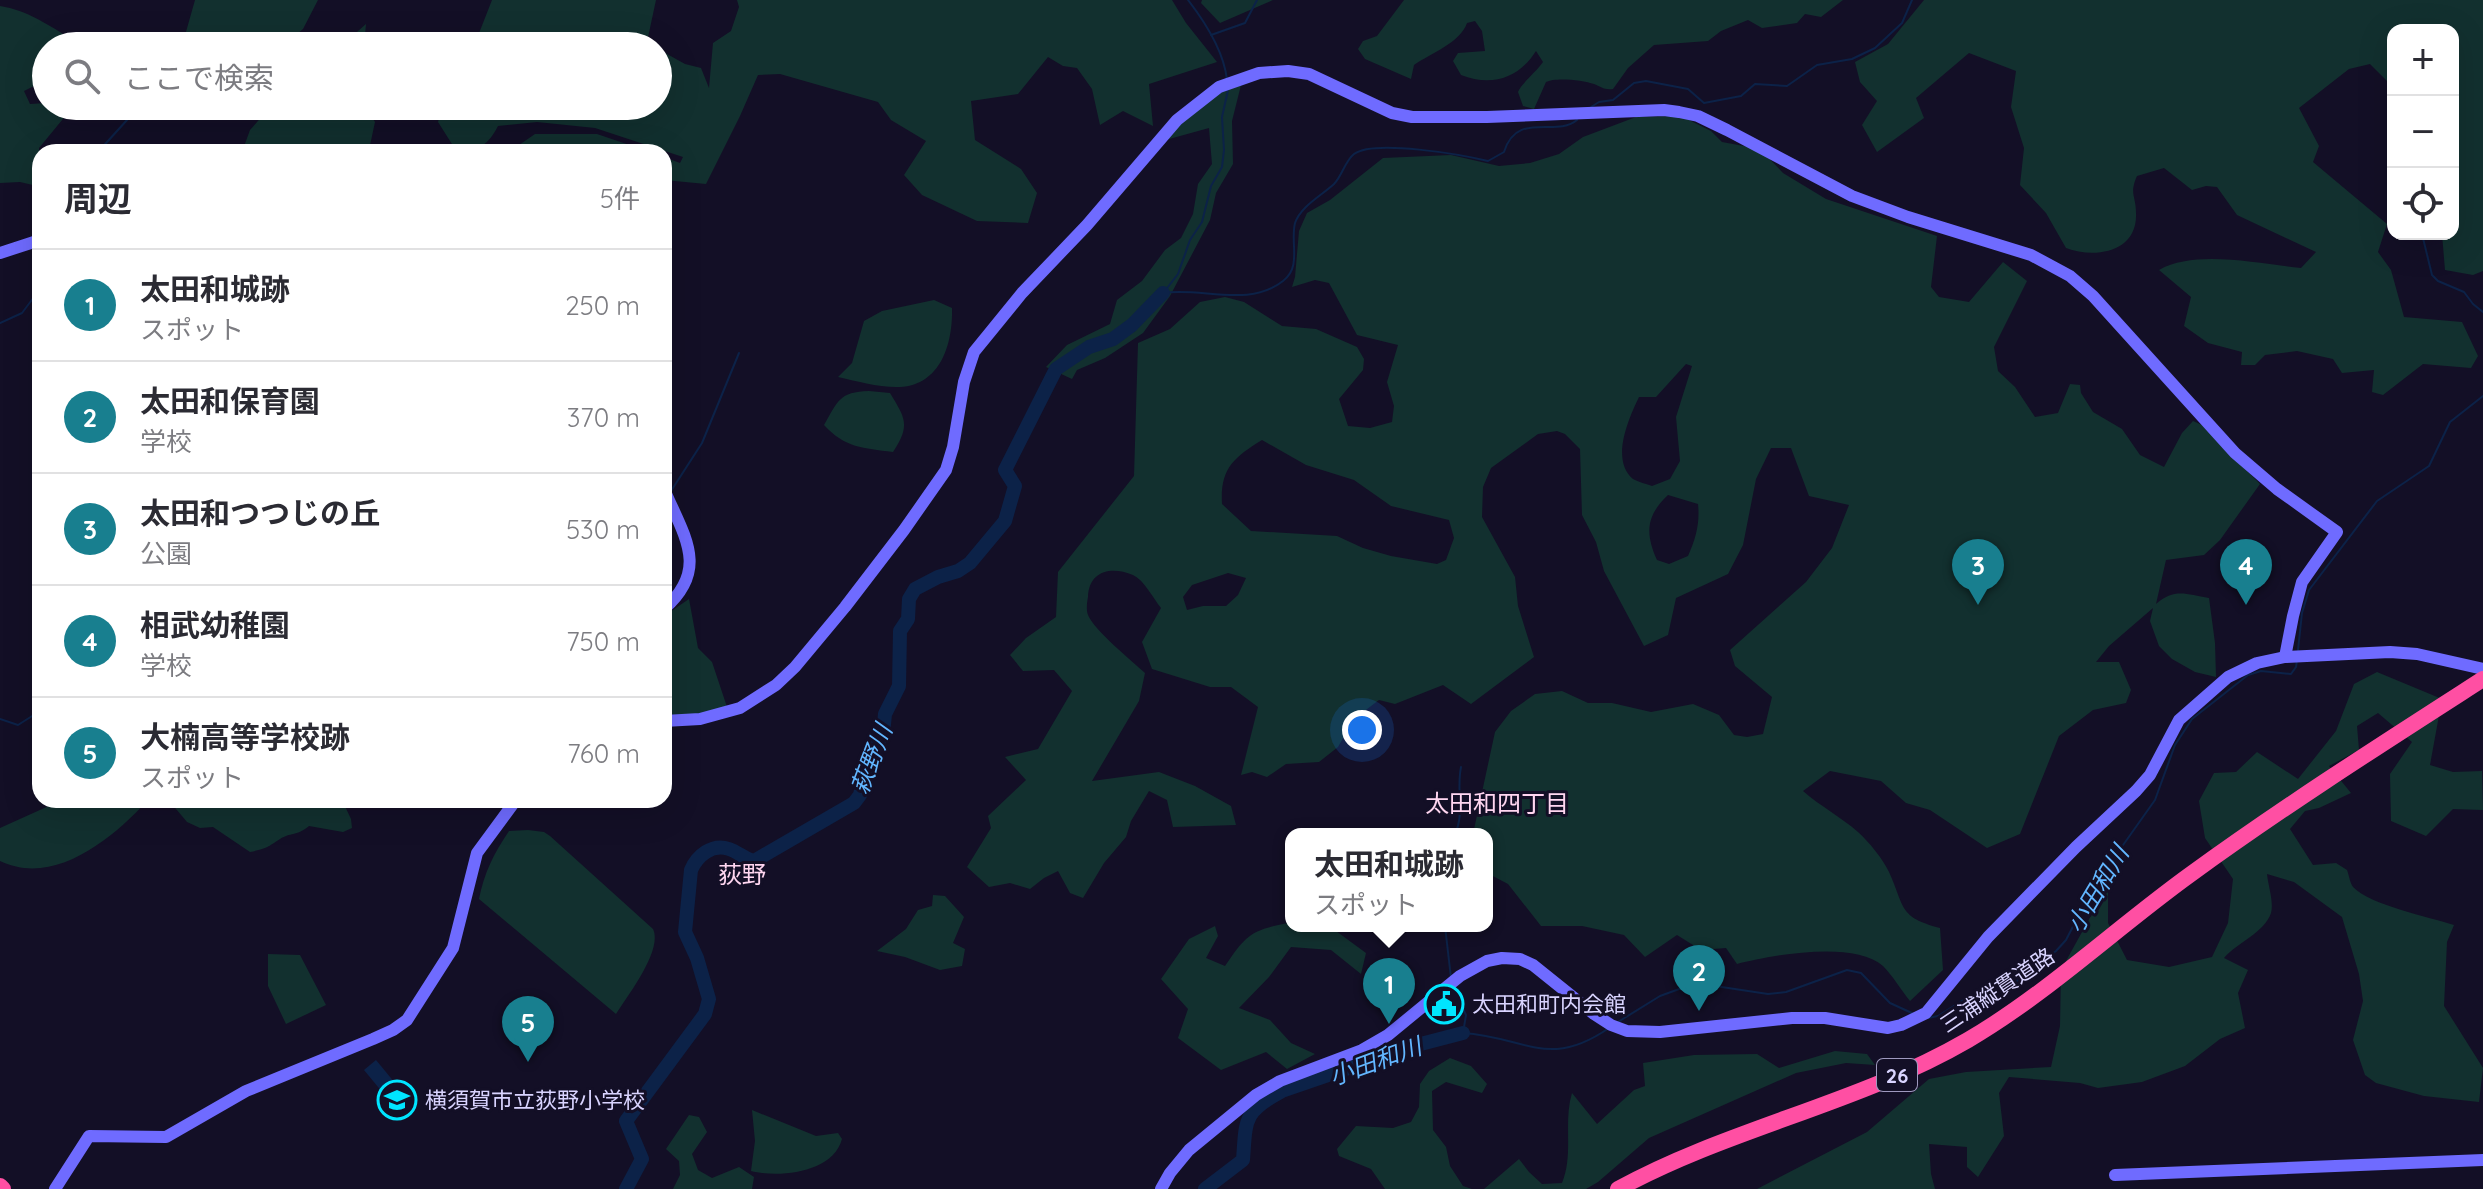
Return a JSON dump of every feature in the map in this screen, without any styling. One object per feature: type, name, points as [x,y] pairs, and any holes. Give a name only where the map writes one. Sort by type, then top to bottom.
[{"type":"highway","name":"三浦縦貫道路","points":[[1618,1189],[1694,1153],[1889,1078],[1948,1051],[2026,1001],[2236,844],[2483,682]]},
{"type":"highway","name":"三浦縦貫道路","points":[[1627,1189],[1677,1165],[1861,1094],[1956,1052],[2023,1009],[2148,909]]},
{"type":"street","points":[[672,721],[700,719],[740,708],[776,685],[795,667],[880,561],[946,470],[964,382],[974,352],[1022,293],[1087,225],[1177,120],[1219,87],[1259,73],[1288,71],[1309,74],[1392,113],[1412,117],[1664,110],[1698,116],[1852,196],[1908,217],[2031,255],[2056,267],[2093,296],[2235,453],[2277,489],[2337,532],[2302,582],[2285,657]]},
{"type":"street","points":[[0,253],[32,243]]},
{"type":"street","points":[[672,509],[689,552],[691,570],[681,591],[672,601]]},
{"type":"street","points":[[1161,1189],[1189,1150],[1256,1095],[1280,1081],[1362,1050],[1388,1035],[1474,966],[1487,961],[1520,959],[1533,965],[1594,1014],[1627,1031],[1660,1032],[1792,1018],[1825,1018],[1888,1028],[1901,1025],[1926,1013],[1988,937],[2136,791],[2150,775],[2179,720],[2228,677],[2257,663],[2285,657],[2390,652],[2417,654],[2483,669]]},
{"type":"street","points":[[55,1189],[89,1136],[166,1137],[246,1091],[373,1039],[407,1020],[453,948],[477,853],[510,808]]},
{"type":"street","points":[[2115,1175],[2483,1160]]},
{"type":"green space","points":[[195,0],[318,0],[299,32],[186,32]]},
{"type":"green space","points":[[492,0],[656,0],[649,32],[479,32]]},
{"type":"green space","points":[[737,0],[1172,0],[1217,62],[1149,84],[1153,126],[1123,111],[1100,125],[1092,89],[1077,68],[1063,66],[1048,57],[1018,94],[971,101],[975,140],[1021,169],[1037,193],[1028,223],[977,221],[922,195],[904,175],[926,141],[891,120],[878,102],[780,74],[758,75],[706,184],[672,181],[672,160],[680,163],[683,157],[672,153],[672,144],[644,144],[595,128],[537,122],[498,126],[484,144],[452,144],[438,122],[672,120],[672,57],[701,68],[709,88],[713,43],[731,31],[739,7]]},
{"type":"green space","points":[[1202,0],[1273,0],[1220,23],[1201,3]]},
{"type":"green space","points":[[1404,0],[1843,0],[1821,17],[1805,14],[1797,23],[1762,28],[1748,20],[1721,31],[1708,41],[1654,45],[1628,68],[1613,89],[1576,80],[1550,80],[1546,82],[1534,109],[1523,106],[1518,92],[1543,62],[1536,51],[1521,68],[1504,78],[1483,80],[1461,75],[1453,61],[1458,53],[1485,51],[1482,31],[1475,21],[1467,23],[1452,42],[1414,65],[1411,79],[1365,59],[1358,49],[1363,41],[1377,36]]},
{"type":"green space","points":[[1924,0],[2483,0],[2483,271],[2473,275],[2445,270],[2442,240],[2459,240],[2459,24],[2387,24],[2387,81],[2370,64],[2349,69],[2299,108],[2319,146],[2313,162],[2387,224],[2378,252],[2391,270],[2404,317],[2462,322],[2478,356],[2471,368],[2423,364],[2383,395],[2372,392],[2374,370],[2342,373],[2333,359],[2297,351],[2265,355],[2255,365],[2241,365],[2242,352],[2208,343],[2184,326],[2191,297],[2159,270],[2191,260],[2209,259],[2301,268],[2316,252],[2237,215],[2217,187],[2192,190],[2164,168],[2137,176],[2133,191],[2135,226],[2122,245],[2112,250],[2089,253],[2066,248],[2046,213],[2020,185],[2024,148],[2011,107],[2016,71],[1969,53],[1916,98],[1924,118],[1877,152],[1862,125],[1877,101],[1860,82],[1855,62],[1888,44]]},
{"type":"green space","points":[[0,6],[20,11],[60,32],[32,32],[32,87],[24,91],[32,104],[32,120],[62,120],[42,144],[32,144],[32,185],[0,183]]},
{"type":"green space","points":[[1242,81],[1232,121],[1233,164],[1216,193],[1210,220],[1170,296],[1143,333],[1105,358],[1077,370],[1072,379],[1046,367],[1067,345],[1110,324],[1117,300],[1142,281],[1165,250],[1181,238],[1193,214],[1198,184],[1212,164],[1209,128],[1162,141],[1217,90]]},
{"type":"green space","points":[[1681,116],[1711,131],[1722,142],[1760,149],[1783,173],[1826,199],[1937,236],[1931,287],[1939,297],[1969,302],[2003,262],[2027,281],[1994,347],[1998,371],[2015,387],[2035,417],[2058,413],[2070,384],[2080,385],[2081,393],[2093,412],[2122,429],[2140,455],[2164,467],[2182,433],[2193,421],[2202,425],[2260,484],[2220,540],[2204,555],[2166,560],[2156,604],[2175,594],[2209,598],[2216,677],[2195,672],[2172,659],[2159,646],[2150,621],[2153,608],[2109,646],[2096,662],[2119,662],[2131,690],[2126,703],[2093,710],[2059,736],[2020,834],[1987,848],[1930,810],[1906,803],[1881,781],[1830,771],[1803,791],[1871,846],[1886,867],[1910,915],[1940,928],[1943,970],[1910,1001],[1883,966],[1853,953],[1812,952],[1737,964],[1726,948],[1701,950],[1677,935],[1645,957],[1624,935],[1582,926],[1541,926],[1508,884],[1493,876],[1493,828],[1474,828],[1495,732],[1511,711],[1535,694],[1562,691],[1588,703],[1612,703],[1651,712],[1693,704],[1719,715],[1734,735],[1747,737],[1763,734],[1772,697],[1735,666],[1730,650],[1806,582],[1832,548],[1849,505],[1809,496],[1791,448],[1771,448],[1756,479],[1743,545],[1728,574],[1676,598],[1668,635],[1644,646],[1604,571],[1596,542],[1582,515],[1580,449],[1565,434],[1557,431],[1538,434],[1491,468],[1483,487],[1482,517],[1515,577],[1518,606],[1534,657],[1471,704],[1443,685],[1395,704],[1379,700],[1354,719],[1338,747],[1319,762],[1286,764],[1267,777],[1252,772],[1241,775],[1258,707],[1231,687],[1210,687],[1152,669],[1142,642],[1161,608],[1145,585],[1133,575],[1110,571],[1097,576],[1089,588],[1088,615],[1105,637],[1145,673],[1139,701],[1092,781],[1159,772],[1195,786],[1231,806],[1236,825],[1173,827],[1167,800],[1149,791],[1131,821],[1126,837],[1104,863],[1083,898],[1070,893],[1058,871],[1030,889],[1010,883],[989,887],[967,867],[991,828],[988,816],[1026,780],[1005,757],[1038,749],[1072,691],[1054,670],[1023,671],[1010,655],[1026,638],[1056,617],[1058,572],[1134,476],[1138,343],[1170,329],[1200,302],[1225,297],[1244,302],[1282,326],[1316,329],[1357,347],[1364,359],[1363,370],[1339,399],[1348,426],[1370,428],[1392,422],[1394,406],[1387,382],[1398,345],[1357,335],[1329,283],[1315,280],[1292,287],[1299,231],[1307,213],[1330,200],[1383,158],[1451,155],[1499,166],[1530,163],[1559,154],[1583,137],[1636,117]],"holes":[[[1686,364],[1692,366],[1676,417],[1680,461],[1670,479],[1652,486],[1633,479],[1626,471],[1622,450],[1627,427],[1639,397],[1656,397]],[[1262,440],[1306,465],[1354,480],[1391,506],[1449,520],[1454,538],[1446,560],[1437,564],[1391,556],[1337,536],[1251,531],[1222,504],[1223,482],[1236,459]],[[1668,495],[1698,504],[1697,530],[1688,556],[1669,564],[1657,560],[1649,533],[1655,510]],[[1228,573],[1246,578],[1238,595],[1226,606],[1187,610],[1183,597],[1192,585]]]},
{"type":"green space","points":[[259,120],[375,122],[370,144],[245,144],[250,130]]},
{"type":"green space","points":[[535,134],[597,134],[626,144],[521,144]]},
{"type":"green space","points":[[934,300],[952,308],[952,321],[942,360],[926,379],[893,387],[838,377],[852,363],[864,321],[882,311]]},
{"type":"green space","points":[[851,393],[890,393],[902,416],[904,428],[893,452],[847,443],[824,425],[840,399]]},
{"type":"green space","points":[[689,599],[698,648],[712,662],[727,707],[672,716],[672,611]]},
{"type":"green space","points":[[2377,672],[2442,699],[2430,765],[2453,772],[2482,771],[2483,810],[2453,809],[2426,836],[2391,821],[2390,774],[2412,742],[2378,713],[2357,726],[2359,750],[2329,766],[2351,793],[2305,811],[2290,829],[2313,865],[2336,863],[2347,870],[2352,885],[2372,899],[2454,925],[2447,942],[2444,1006],[2483,1068],[2479,1102],[2424,1096],[2376,1083],[2365,1075],[2353,1040],[2363,1001],[2359,974],[2342,917],[2294,882],[2267,874],[2272,904],[2268,920],[2224,958],[2248,970],[2238,993],[2245,1028],[2220,1039],[2185,1066],[2142,1082],[2098,1088],[2080,1083],[2009,1077],[1999,1093],[2004,1136],[1978,1177],[1967,1167],[1967,1147],[1929,1144],[1935,1189],[1757,1189],[1867,1132],[1929,1079],[1966,1072],[2051,1067],[2060,1026],[2061,970],[2108,885],[2108,923],[2127,960],[2169,967],[2212,957],[2228,923],[2233,879],[2205,838],[2199,801],[2214,773],[2236,772],[2257,752],[2298,779],[2336,731],[2354,684]]},
{"type":"green space","points":[[44,808],[140,808],[117,830],[81,855],[41,868],[20,867],[0,861],[0,828]]},
{"type":"green space","points":[[175,808],[346,808],[352,828],[343,832],[309,826],[250,852],[213,827],[200,828],[187,822]]},
{"type":"green space","points":[[528,830],[550,836],[653,929],[655,938],[649,960],[616,1014],[479,899],[490,864],[509,831]]},
{"type":"green space","points":[[933,895],[945,896],[964,917],[953,943],[965,949],[962,966],[940,970],[877,951],[906,929],[918,910],[932,906]]},
{"type":"green space","points":[[1285,924],[1285,932],[1337,932],[1366,953],[1361,974],[1331,950],[1291,947],[1269,977],[1239,1008],[1270,1020],[1291,1043],[1315,1054],[1287,1069],[1266,1052],[1221,1070],[1178,1038],[1188,1009],[1161,979],[1189,939],[1215,926],[1218,936],[1206,958],[1225,966],[1238,947],[1266,928]]},
{"type":"green space","points":[[268,954],[300,955],[326,1005],[286,1024],[268,986]]},
{"type":"green space","points":[[1835,1051],[1867,1054],[1875,1065],[1846,1063],[1796,1073],[1649,1138],[1586,1189],[1484,1189],[1519,1159],[1542,1184],[1562,1183],[1566,1172],[1572,1093],[1597,1124],[1634,1090],[1645,1086],[1643,1063],[1694,1055],[1757,1054],[1779,1068]]},
{"type":"green space","points":[[1450,1058],[1471,1066],[1487,1084],[1482,1093],[1446,1082],[1432,1091],[1433,1130],[1446,1147],[1450,1166],[1463,1186],[1472,1189],[1385,1189],[1371,1169],[1339,1156],[1337,1149],[1356,1126],[1393,1128],[1411,1122],[1419,1107],[1420,1084],[1429,1071]]},
{"type":"green space","points":[[752,1110],[816,1136],[838,1133],[842,1139],[837,1150],[817,1166],[790,1173],[751,1171],[755,1141]]},
{"type":"green space","points":[[689,1115],[699,1117],[707,1132],[692,1154],[698,1170],[712,1178],[739,1167],[754,1177],[752,1189],[673,1189],[680,1175],[679,1161],[666,1149]]},
{"type":"water","points":[[376,1060],[395,1083],[383,1093],[364,1070]]},
{"type":"waterway","points":[[1188,0],[1213,38],[1227,80]]},
{"type":"waterway","points":[[1211,35],[1245,23],[1257,0]]},
{"type":"waterway","points":[[1591,107],[1613,100],[1634,83],[1646,81],[1688,89],[1704,103],[1741,96],[1755,84],[1787,86],[1817,65],[1852,59],[1875,48],[1902,23],[1912,0]]},
{"type":"waterway","points":[[1164,292],[1178,274],[1190,240],[1202,222],[1211,186],[1222,167],[1222,117],[1228,90]]},
{"type":"waterway","points":[[105,144],[127,120]]},
{"type":"waterway","points":[[1163,293],[1240,295],[1270,289],[1283,281],[1294,262],[1294,231],[1298,217],[1334,184],[1354,154],[1364,150],[1399,148],[1488,161],[1504,152],[1510,139],[1518,132],[1527,128],[1559,127],[1577,120]]},
{"type":"waterway","name":"小田和川","points":[[2423,240],[2432,275],[2438,281],[2464,292],[2483,312]]},
{"type":"waterway","name":"萩野川","points":[[626,1189],[642,1159],[626,1121],[705,1014],[709,999],[697,958],[685,932],[691,870],[701,856],[717,848],[729,849],[754,861],[854,803],[860,795],[867,762],[883,734],[885,714],[899,686],[900,631],[908,619],[909,599],[915,589],[970,563],[1005,521],[1015,486],[1005,470],[1056,369],[1089,347],[1113,339],[1132,325],[1163,293]]},
{"type":"waterway","points":[[0,323],[22,313],[32,300]]},
{"type":"waterway","points":[[672,489],[702,443],[739,353]]},
{"type":"waterway","name":"小田和川","points":[[2298,650],[2302,613],[2309,590],[2377,501],[2429,466],[2450,422],[2483,396]]},
{"type":"waterway","name":"小田和川","points":[[1928,1018],[1938,1016],[1968,997],[2008,988],[2056,951],[2066,940],[2094,886],[2155,800],[2175,745],[2192,719],[2248,675],[2261,671],[2291,674],[2297,660]]},
{"type":"waterway","points":[[0,719],[18,725],[32,716]]},
{"type":"waterway","points":[[1457,828],[1461,767]]},
{"type":"waterway","points":[[1446,932],[1451,978]]},
{"type":"waterway","name":"小田和川","points":[[1618,1022],[1660,996],[1682,988],[1715,986],[1768,994],[1786,992],[1847,970],[1861,973],[1890,1003],[1914,1014]]},
{"type":"waterway","name":"小田和川","points":[[1453,988],[1466,1015],[1463,1033],[1553,1049],[1588,1040],[1609,1028]]},
{"type":"waterway","name":"小田和川","points":[[1205,1189],[1243,1160],[1249,1118],[1269,1098],[1413,1046],[1463,1033]]},
{"type":"place","name":"太田和つつじの丘","points":[[1978,605]]},
{"type":"place","name":"相武幼稚園","points":[[2246,605]]},
{"type":"place","name":"太田和町内会館","points":[[1444,1004]]},
{"type":"place","name":"太田和保育園","points":[[1699,1011]]},
{"type":"place","name":"太田和城跡","points":[[1389,1024]]},
{"type":"place","name":"大楠高等学校跡","points":[[528,1062]]},
{"type":"place","name":"横須賀市立荻野小学校","points":[[397,1100]]},
{"type":"district","name":"太田和四丁目","points":[[1497,803]]},
{"type":"district","name":"荻野","points":[[742,874]]}]
